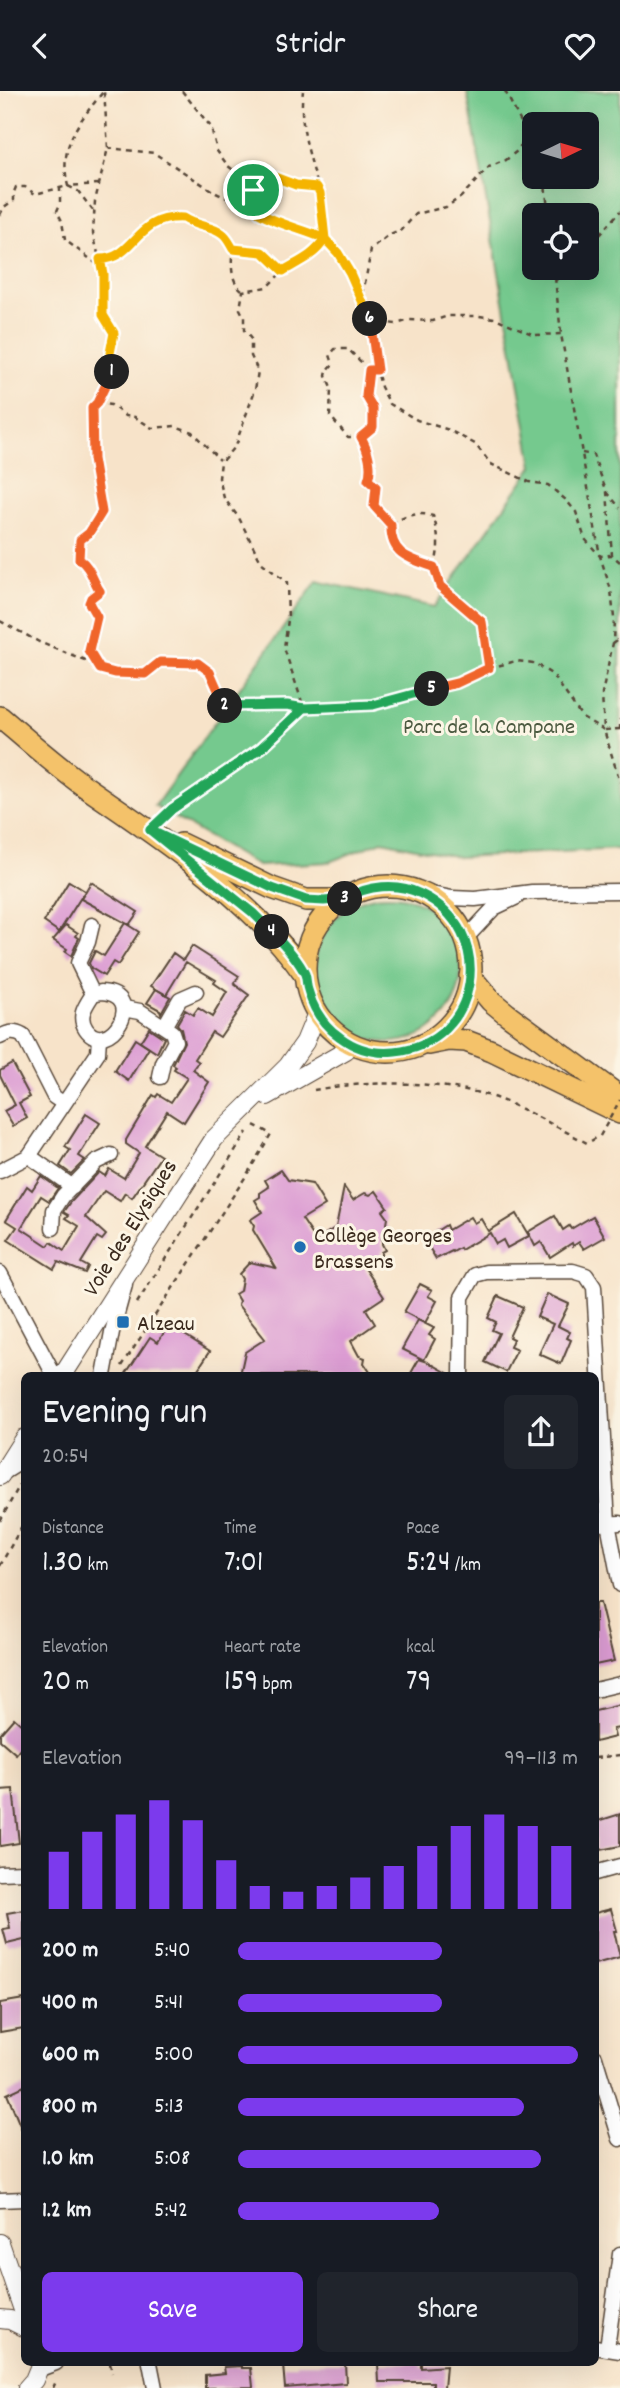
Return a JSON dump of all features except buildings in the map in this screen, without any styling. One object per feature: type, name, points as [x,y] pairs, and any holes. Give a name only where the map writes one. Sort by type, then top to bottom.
[{"type":"main road","points":[[0,717],[80,783],[150,830],[253,913],[276,936],[305,975]]},
{"type":"main road","points":[[150,830],[272,888],[306,900],[343,899]]},
{"type":"main road","points":[[420,1046],[442,1032],[457,1016],[466,996],[470,955],[465,939],[456,922],[441,905],[416,891],[377,887],[360,891],[343,899],[325,915],[310,940],[305,975],[311,1001],[332,1031],[351,1044],[386,1053],[420,1046],[449,1040],[466,1041],[620,1113]]},
{"type":"main road","points":[[470,976],[491,1001],[620,1098]]},
{"type":"street","points":[[416,891],[452,898],[475,898],[532,892],[620,891]]},
{"type":"street","points":[[465,939],[494,908],[532,892]]},
{"type":"street","points":[[92,925],[88,942],[78,963],[93,993]]},
{"type":"street","points":[[111,992],[120,998],[124,1008],[123,1017],[114,1031],[99,1038],[89,1033],[83,1025],[81,1014],[93,993],[111,992]]},
{"type":"street","points":[[165,1025],[180,999],[196,992]]},
{"type":"street","points":[[124,1008],[140,1011],[172,1032],[175,1041],[163,1063],[160,1077]]},
{"type":"street","name":"Voie des Elysiques","points":[[248,1116],[305,1042],[317,1013]]},
{"type":"street","points":[[0,1037],[8,1032],[23,1036],[54,1097],[63,1103]]},
{"type":"street","points":[[0,1171],[29,1156],[98,1053],[99,1038]]},
{"type":"street","name":"Voie des Elysiques","points":[[66,1372],[214,1139],[322,1063],[346,1051],[351,1044]]},
{"type":"street","points":[[53,1228],[54,1210],[63,1196],[96,1162],[111,1155]]},
{"type":"street","points":[[29,1156],[73,1187]]},
{"type":"street","points":[[461,1372],[462,1297],[475,1275],[486,1272],[573,1271],[586,1275],[594,1287],[608,1523],[620,1585]]},
{"type":"street","points":[[0,1273],[52,1372]]},
{"type":"street","points":[[104,1372],[111,1332],[128,1277]]},
{"type":"street","points":[[1,1475],[21,1443]]},
{"type":"street","points":[[1,1475],[21,1461]]},
{"type":"street","points":[[599,1689],[620,1684]]},
{"type":"street","points":[[599,1872],[620,1866]]},
{"type":"street","points":[[0,1873],[21,1872]]},
{"type":"street","points":[[599,2070],[620,2139]]},
{"type":"street","points":[[0,2200],[21,2199]]},
{"type":"street","points":[[0,2243],[21,2304]]},
{"type":"street","points":[[607,2349],[620,2254]]},
{"type":"street","points":[[0,2319],[21,2325]]},
{"type":"street","points":[[27,2388],[45,2366]]},
{"type":"street","points":[[151,2366],[156,2388]]},
{"type":"path","points":[[100,669],[89,651],[97,617],[89,603],[100,591],[92,581],[88,565],[79,559],[80,540],[89,533],[102,512],[93,459],[92,408],[114,367],[110,353],[114,333],[103,315],[102,268],[93,233],[94,212],[108,148],[103,91]]},
{"type":"path","points":[[68,186],[65,172],[66,152],[71,137],[103,91]]},
{"type":"path","points":[[182,91],[211,127],[217,151],[253,190],[259,213]]},
{"type":"path","points":[[100,259],[115,258],[144,230],[158,220],[172,217],[183,218],[193,225],[223,234],[233,249],[233,280],[243,291],[267,287],[283,271],[311,257],[325,239],[320,193],[307,151],[303,91]]},
{"type":"path","points":[[505,91],[522,124]]},
{"type":"path","points":[[362,297],[371,250],[390,235],[402,230],[416,214],[446,207],[461,197],[489,167],[506,160],[522,144]]},
{"type":"path","points":[[108,148],[154,153],[216,193],[276,223],[306,230],[325,239],[338,253],[362,297],[371,321],[381,387],[390,404],[417,420],[449,430],[475,444],[491,464],[530,482],[548,485],[576,512],[585,540],[600,556]]},
{"type":"path","points":[[243,179],[261,172],[296,185],[317,187]]},
{"type":"path","points":[[0,215],[4,208],[14,201],[16,187],[25,187],[35,194],[60,187],[100,184]]},
{"type":"path","points":[[68,186],[78,191],[94,212]]},
{"type":"path","points":[[60,187],[60,204],[57,211],[62,221],[65,240],[102,268]]},
{"type":"path","points":[[599,235],[620,211]]},
{"type":"path","points":[[233,249],[263,252],[283,271]]},
{"type":"path","points":[[556,281],[561,334],[600,556],[611,590],[613,643],[602,694],[604,730],[620,782]]},
{"type":"path","points":[[243,291],[240,309],[244,317],[244,330],[251,339],[251,356],[258,371],[255,390],[235,446],[221,461],[219,478],[224,498],[239,518],[261,562],[287,583],[288,621],[284,648],[304,708]]},
{"type":"path","points":[[371,321],[396,324],[410,320],[433,321],[448,316],[479,316],[495,318],[534,335],[561,334]]},
{"type":"path","points":[[369,370],[366,396],[373,408],[373,427],[361,437],[348,437],[330,416],[331,387],[326,376],[333,364],[330,355],[335,349],[348,349],[369,370],[377,370]]},
{"type":"path","points":[[97,403],[111,405],[126,416],[135,417],[152,428],[175,426],[192,432],[221,461]]},
{"type":"path","points":[[361,437],[367,449],[371,471],[368,480],[376,487],[374,506],[391,525],[391,539],[398,551],[434,567]]},
{"type":"path","points":[[582,453],[593,455],[607,492],[612,555],[620,562]]},
{"type":"path","points":[[607,492],[620,508]]},
{"type":"path","points":[[391,525],[400,518],[424,513],[433,516],[437,526],[438,555],[434,567],[440,586],[482,622],[489,668]]},
{"type":"path","points":[[600,556],[612,555]]},
{"type":"path","points":[[0,621],[100,669],[115,673],[145,674],[160,662],[198,663],[210,672],[226,706],[287,705],[304,708],[373,705],[457,683],[489,668],[516,661],[534,663],[553,675],[582,717],[604,730],[620,729],[620,719]]},
{"type":"path","points":[[613,643],[620,638]]},
{"type":"path","points":[[150,830],[172,809],[261,748],[304,708]]},
{"type":"path","points":[[313,1090],[394,1084],[457,1087],[500,1100],[587,1143],[600,1136],[620,1098]]},
{"type":"path","points":[[119,1370],[239,1187],[271,1133],[248,1116],[131,1312]]},
{"type":"path","points":[[0,1521],[21,1482]]},
{"type":"path","points":[[0,1566],[21,1528]]},
{"type":"path","points":[[599,1758],[620,1755]]},
{"type":"path","points":[[111,2366],[112,2373]]},
{"type":"green space","name":"Parc de la Campane","points":[[467,91],[620,91],[620,849],[459,857],[382,841],[329,862],[258,866],[155,806],[317,581],[434,607],[533,466]]},
{"type":"green space","points":[[388,896],[416,902],[439,918],[455,941],[461,969],[455,997],[439,1020],[416,1036],[388,1042],[360,1036],[337,1020],[321,997],[315,969],[321,941],[337,918],[360,902]]},
{"type":"place","name":"Collège Georges Brassens","points":[[300,1247]]},
{"type":"place","name":"Alzeau","points":[[123,1322]]},
{"type":"route","points":[[253,190],[243,179],[261,172],[296,185],[317,187],[320,193],[325,239],[338,253],[350,273],[371,321],[377,370],[369,370],[366,396],[373,408],[373,427],[361,437],[367,449],[371,471],[368,480],[376,487],[374,506],[391,525],[391,539],[398,551],[434,567],[440,586],[482,622],[489,668],[457,683],[373,705],[304,708],[261,748],[216,778],[172,809],[150,830],[253,913],[276,936],[305,975],[311,1001],[332,1031],[351,1044],[368,1050],[386,1053],[407,1051],[442,1032],[457,1016],[469,985],[470,955],[465,939],[456,922],[441,905],[416,891],[388,886],[360,891],[343,899],[306,900],[272,888],[150,830],[172,809],[261,748],[304,708],[287,705],[226,706],[210,672],[198,663],[160,662],[145,674],[115,673],[100,669],[89,651],[97,617],[89,603],[100,591],[92,581],[88,565],[79,559],[80,540],[89,533],[102,512],[93,459],[92,408],[114,367],[110,353],[114,333],[103,315],[103,274],[100,259],[115,258],[144,230],[158,220],[172,217],[183,218],[193,225],[216,230],[223,234],[233,249],[263,252],[283,271],[311,257],[325,239],[306,230],[276,223],[259,213],[253,190]]}]
